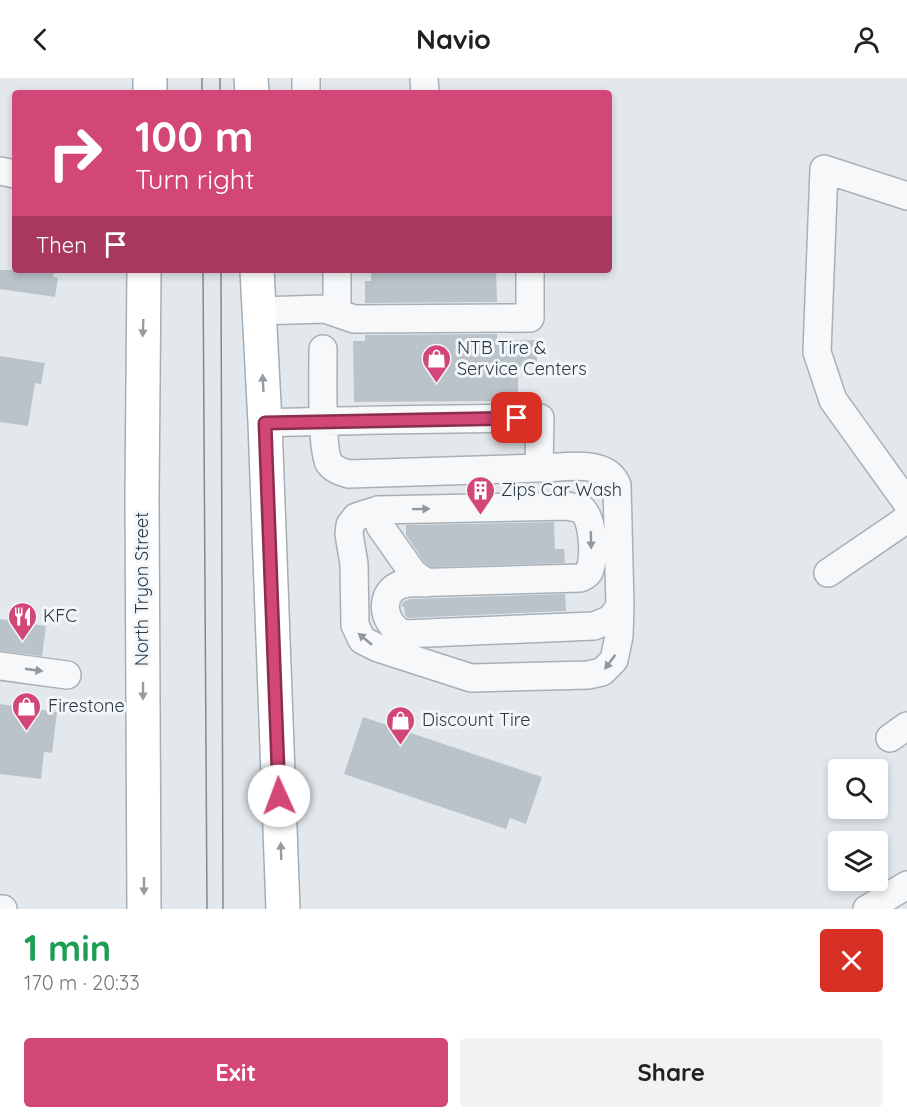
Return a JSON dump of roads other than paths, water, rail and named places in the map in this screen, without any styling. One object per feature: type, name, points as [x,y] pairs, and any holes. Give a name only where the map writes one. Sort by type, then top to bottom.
[{"type":"main road","name":"North Tryon Street","points":[[144,273],[141,496],[144,909]]},
{"type":"main road","points":[[257,273],[283,909]]},
{"type":"street","points":[[907,196],[824,169],[817,352],[833,400],[907,503]]},
{"type":"street","points":[[337,273],[337,312]]},
{"type":"street","points":[[259,311],[325,309],[348,318],[380,320],[530,318],[530,273]]},
{"type":"street","points":[[323,349],[324,421],[328,461],[333,467],[350,474],[596,468],[609,473],[615,479],[618,492],[620,606],[619,636],[614,660],[596,673],[480,679],[463,676],[409,645],[404,634],[392,628],[386,616],[386,602],[392,590],[402,584],[580,578],[586,575],[591,567],[591,526],[582,509],[567,506],[378,510],[356,517],[350,525],[350,543],[354,564],[355,625],[362,640],[378,648],[409,645],[594,626],[611,619],[620,606]]},
{"type":"street","points":[[265,423],[540,418],[539,468]]},
{"type":"street","points":[[378,510],[380,526],[413,573],[427,583]]},
{"type":"street","points":[[828,573],[907,519]]},
{"type":"street","points":[[0,666],[67,675]]},
{"type":"street","points":[[867,909],[907,885]]},
{"type":"tram line","points":[[202,78],[202,90]]},
{"type":"tram line","points":[[220,78],[220,90]]},
{"type":"tram line","points":[[203,273],[207,909]]},
{"type":"tram line","points":[[221,273],[223,909]]},
{"type":"place","name":"NTB Tire & Service Centers","points":[[436,384]]},
{"type":"place","name":"Zips Car Wash","points":[[480,516]]},
{"type":"place","name":"KFC","points":[[22,642]]},
{"type":"place","name":"Firestone","points":[[27,732]]},
{"type":"place","name":"Discount Tire","points":[[401,746]]}]
